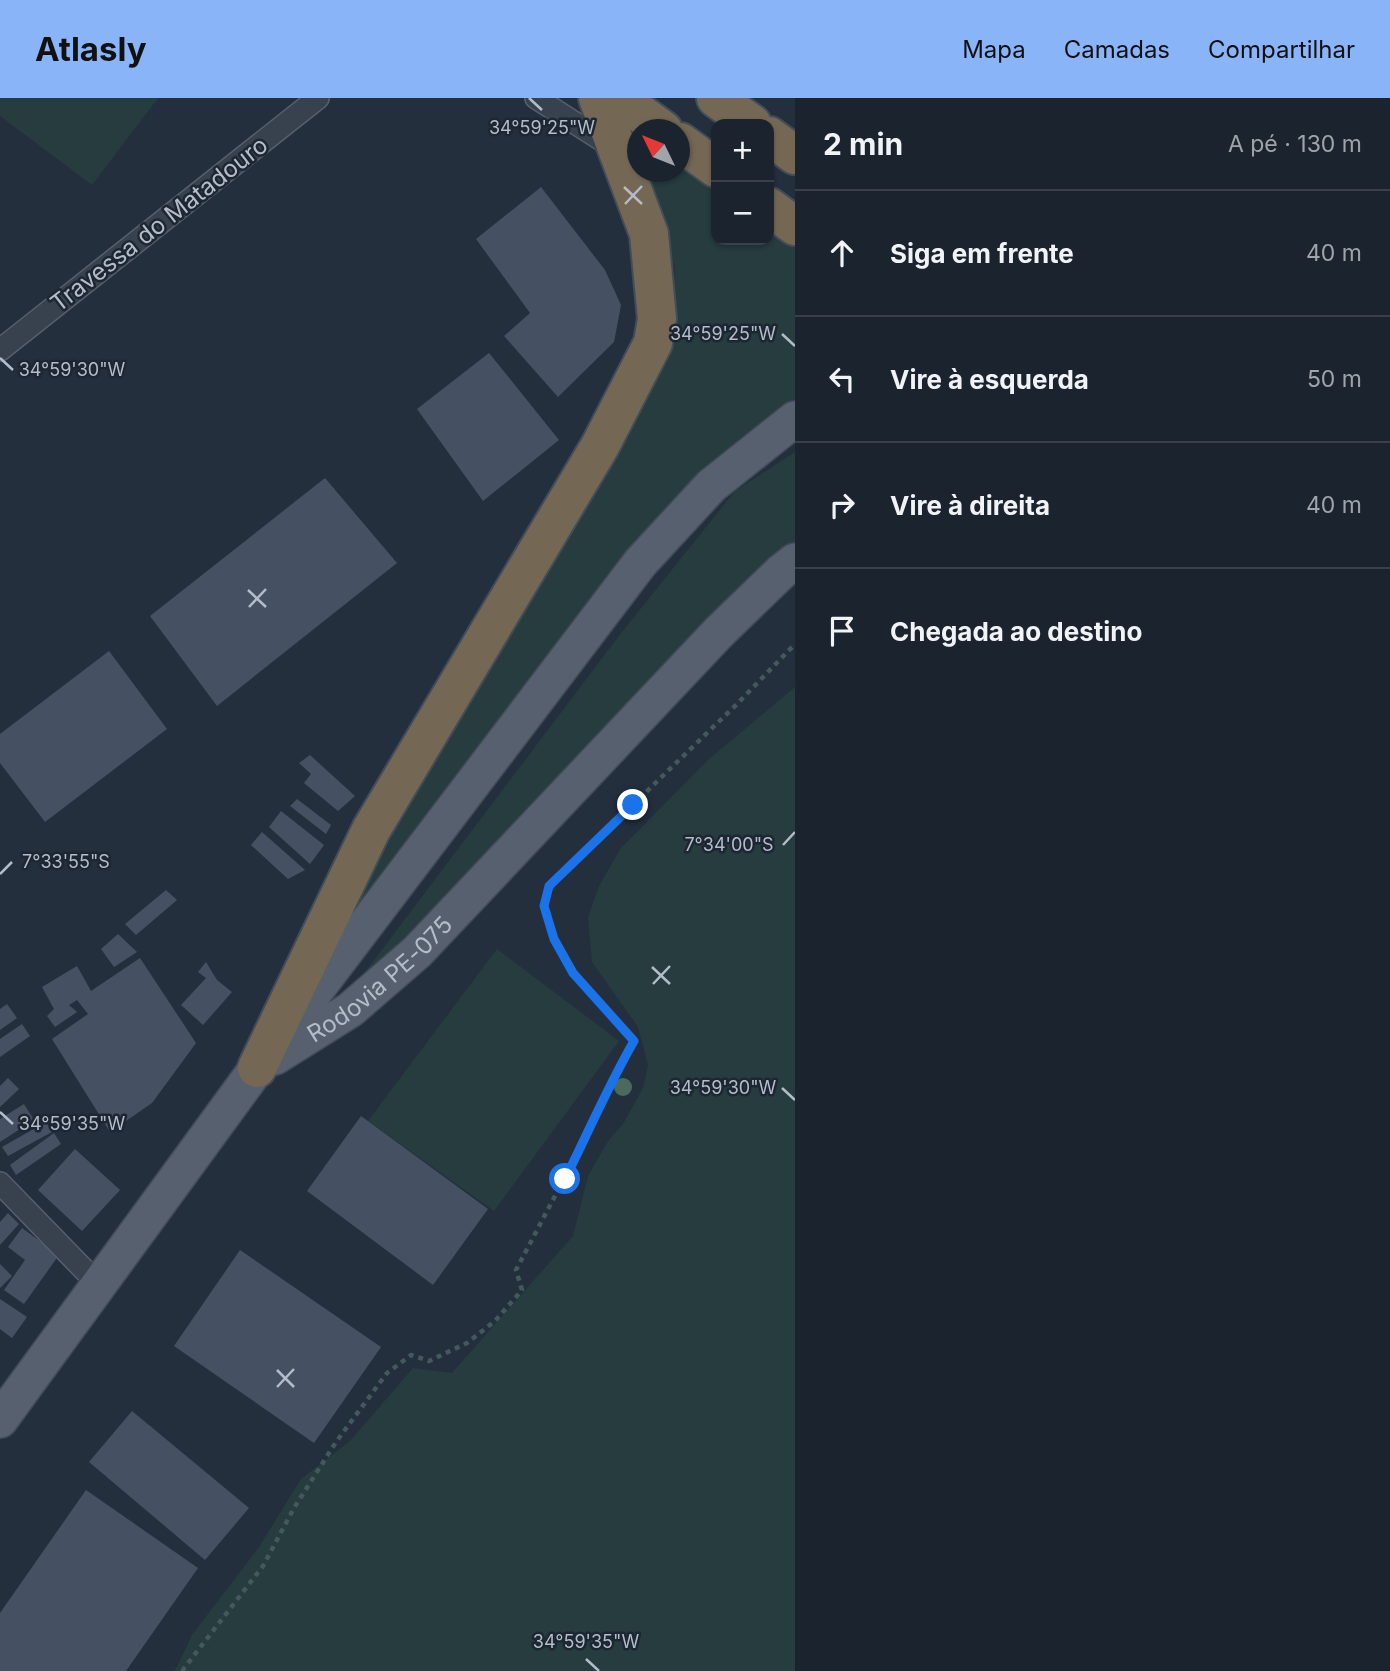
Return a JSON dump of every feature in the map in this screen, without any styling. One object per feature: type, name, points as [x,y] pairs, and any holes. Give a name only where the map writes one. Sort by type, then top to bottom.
[{"type":"highway","points":[[257,1068],[371,830],[600,446],[653,343],[657,318],[649,234],[598,98]]},
{"type":"highway","points":[[619,98],[648,119]]},
{"type":"highway","points":[[716,98],[745,119]]},
{"type":"highway","points":[[774,140],[795,155]]},
{"type":"highway","points":[[690,150],[711,165]]},
{"type":"highway","points":[[774,211],[795,226]]},
{"type":"main road","points":[[257,1068],[640,563],[711,486],[795,419]]},
{"type":"main road","name":"Rodovia PE-075","points":[[0,1420],[257,1068],[350,1010],[416,952],[719,632],[795,561]]},
{"type":"street","name":"Travessa do Matadouro","points":[[0,350],[318,98]]},
{"type":"street","points":[[549,101],[618,151]]},
{"type":"street","points":[[0,1183],[98,1284]]},
{"type":"path","points":[[181,1671],[263,1566],[294,1508],[336,1442],[387,1373],[411,1355],[429,1361],[467,1343],[495,1321],[522,1290],[516,1270],[596,1118],[612,1078],[634,1041],[573,973],[554,939],[544,906],[549,886],[795,644]]},
{"type":"green space","points":[[0,98],[158,98],[92,185],[0,116]]},
{"type":"green space","points":[[690,170],[711,185],[711,245],[774,245],[774,231],[795,246],[795,401],[695,481],[331,945],[440,745],[581,518],[668,360],[675,268],[646,182],[690,182]]},
{"type":"green space","points":[[795,452],[795,545],[399,949],[353,988],[618,637],[735,491]]},
{"type":"green space","points":[[795,687],[795,1671],[175,1671],[192,1635],[259,1547],[301,1479],[350,1441],[413,1368],[452,1373],[573,1236],[588,1176],[608,1141],[623,1124],[643,1088],[648,1065],[638,1027],[592,962],[588,917],[599,886],[621,848],[709,759]]},
{"type":"green space","points":[[497,949],[619,1041],[494,1211],[368,1121]]},
{"type":"building","points":[[541,187],[605,270],[621,305],[614,342],[558,397],[504,336],[530,313],[476,239]]},
{"type":"building","points":[[489,353],[559,440],[483,501],[417,409]]},
{"type":"building","points":[[325,478],[397,563],[217,706],[150,616]]},
{"type":"building","points":[[109,651],[167,729],[45,822],[0,763],[0,734]]},
{"type":"building","points":[[310,755],[355,796],[338,811],[304,783],[311,774],[299,763]]},
{"type":"building","points":[[297,799],[331,825],[326,834],[290,806]]},
{"type":"building","points":[[281,811],[324,845],[310,864],[269,827]]},
{"type":"building","points":[[262,832],[305,870],[288,879],[251,845]]},
{"type":"building","points":[[166,890],[177,900],[136,935],[125,924]]},
{"type":"building","points":[[118,934],[137,952],[114,967],[101,949]]},
{"type":"building","points":[[140,958],[196,1043],[152,1103],[110,1132],[52,1039],[88,1014],[77,1000],[69,1005],[77,1012],[55,1027],[47,1016],[54,1009],[42,987],[77,966],[91,991]]},
{"type":"building","points":[[206,962],[217,980],[232,992],[203,1025],[181,1005],[206,978],[198,972]]},
{"type":"building","points":[[7,1004],[17,1018],[0,1030],[0,1009]]},
{"type":"building","points":[[22,1024],[30,1036],[0,1057],[0,1039]]},
{"type":"building","points":[[8,1078],[19,1089],[0,1107],[0,1086]]},
{"type":"building","points":[[24,1104],[34,1120],[0,1142],[0,1119]]},
{"type":"building","points":[[361,1116],[488,1209],[433,1285],[307,1191]]},
{"type":"building","points":[[46,1122],[52,1132],[8,1156],[2,1147]]},
{"type":"building","points":[[54,1133],[61,1144],[16,1175],[10,1165]]},
{"type":"building","points":[[75,1149],[120,1190],[82,1231],[38,1190]]},
{"type":"building","points":[[8,1213],[19,1224],[0,1245],[0,1222]]},
{"type":"building","points":[[22,1228],[59,1255],[24,1304],[4,1290],[25,1260],[8,1247]]},
{"type":"building","points":[[240,1250],[381,1347],[314,1443],[174,1346]]},
{"type":"building","points":[[0,1264],[12,1276],[0,1288]]},
{"type":"building","points":[[0,1299],[27,1317],[12,1338],[0,1329]]},
{"type":"building","points":[[132,1411],[249,1508],[205,1560],[89,1462]]},
{"type":"building","points":[[86,1490],[198,1568],[126,1671],[0,1671],[0,1613]]},
{"type":"route","points":[[565,1179],[596,1118],[612,1078],[634,1041],[573,973],[554,939],[544,906],[549,886],[633,805]]}]
